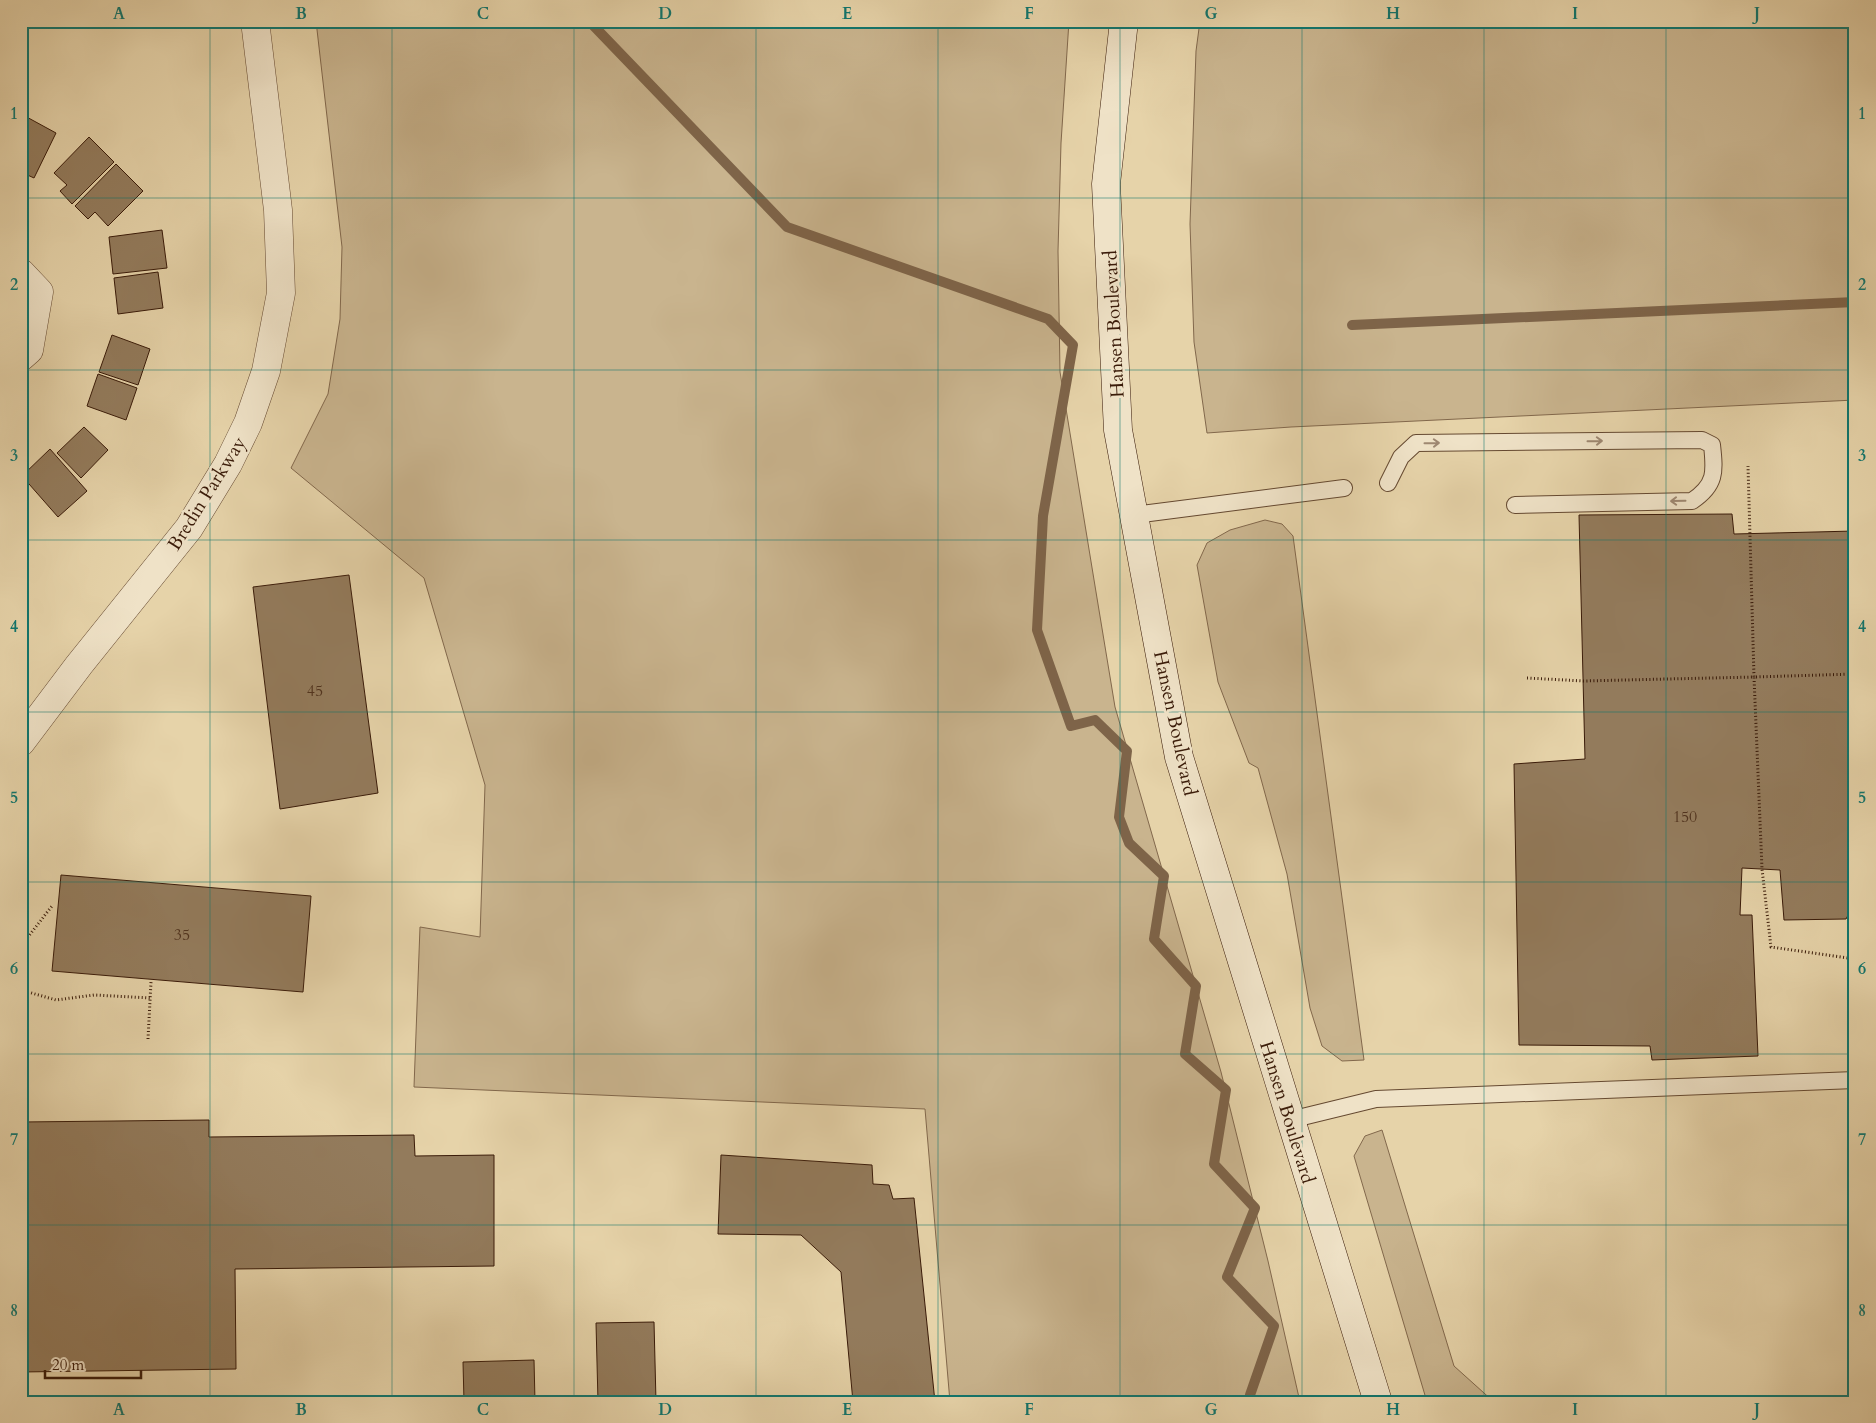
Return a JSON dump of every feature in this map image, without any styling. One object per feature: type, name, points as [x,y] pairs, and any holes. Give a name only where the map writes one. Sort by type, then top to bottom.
[{"type":"street","name":"Bredin Parkway","points":[[21,742],[79,665],[188,528],[228,464],[248,423],[266,371],[281,293],[278,210],[256,21]]},
{"type":"street","name":"Hansen Boulevard","points":[[1124,21],[1106,184],[1118,430],[1179,758],[1378,1402]]},
{"type":"street","points":[[21,272],[39,292],[29,350],[21,357]]},
{"type":"lane","points":[[1388,484],[1401,457],[1416,443],[1702,440],[1712,445],[1714,468],[1708,491],[1692,501],[1516,505]]},
{"type":"lane","points":[[1134,515],[1344,488]]},
{"type":"lane","points":[[1290,1120],[1376,1099],[1855,1080]]},
{"type":"path","points":[[1748,466],[1762,869],[1772,947],[1855,959]]},
{"type":"path","points":[[1526,678],[1583,681],[1855,674]]},
{"type":"path","points":[[21,946],[52,906]]},
{"type":"path","points":[[148,1039],[151,982]]},
{"type":"path","points":[[21,990],[56,1000],[94,995],[150,998]]},
{"type":"shaded area","points":[[316,21],[1069,21],[1061,143],[1058,251],[1060,372],[1115,707],[1221,1072],[1268,1261],[1300,1402],[950,1402],[925,1109],[414,1087],[420,927],[480,937],[485,785],[424,578],[291,468],[328,394],[340,319],[342,247]]},
{"type":"shaded area","points":[[1200,21],[1855,21],[1855,400],[1291,427],[1207,433],[1194,342],[1190,224],[1196,51]]},
{"type":"shaded area","points":[[1265,520],[1282,524],[1293,536],[1364,1060],[1342,1061],[1322,1046],[1310,1008],[1287,874],[1258,768],[1249,763],[1218,682],[1197,565],[1207,543],[1230,530]]},
{"type":"shaded area","points":[[1382,1130],[1454,1366],[1494,1402],[1427,1402],[1354,1156],[1365,1136]]},
{"type":"building","points":[[23,115],[56,133],[34,178],[21,172]]},
{"type":"building","points":[[89,137],[114,162],[72,204],[60,191],[67,185],[54,173]]},
{"type":"building","points":[[116,164],[143,191],[108,226],[95,212],[88,219],[75,206]]},
{"type":"building","points":[[162,230],[167,268],[113,274],[109,237]]},
{"type":"building","points":[[158,272],[163,308],[118,314],[114,278]]},
{"type":"building","points":[[112,335],[150,349],[138,385],[99,372]]},
{"type":"building","points":[[98,374],[137,388],[126,420],[87,406]]},
{"type":"building","points":[[84,427],[108,450],[81,478],[57,453]]},
{"type":"building","points":[[50,449],[87,491],[58,517],[22,476]]},
{"type":"building","points":[[1732,514],[1734,534],[1855,531],[1855,885],[1850,885],[1853,906],[1846,919],[1784,920],[1780,870],[1742,868],[1740,915],[1752,915],[1758,1056],[1652,1060],[1650,1046],[1519,1045],[1514,764],[1585,759],[1579,515]]},
{"type":"building","points":[[349,575],[378,793],[280,809],[253,587]]},
{"type":"building","points":[[61,875],[311,896],[303,992],[52,971]]},
{"type":"building","points":[[209,1120],[209,1137],[414,1135],[415,1156],[494,1155],[494,1266],[235,1269],[236,1369],[21,1372],[21,1122]]},
{"type":"building","points":[[721,1155],[872,1165],[873,1184],[889,1185],[893,1199],[914,1198],[935,1402],[853,1402],[841,1272],[801,1235],[718,1234]]},
{"type":"building","points":[[654,1322],[656,1402],[598,1402],[596,1323]]},
{"type":"building","points":[[534,1360],[535,1402],[464,1402],[463,1362]]},
{"type":"waterway","points":[[589,21],[787,227],[1048,319],[1073,345],[1043,516],[1037,630],[1071,726],[1095,720],[1127,751],[1119,817],[1129,843],[1164,876],[1154,939],[1196,986],[1185,1054],[1226,1090],[1214,1164],[1255,1208],[1227,1277],[1274,1326],[1250,1395],[1253,1402]]},
{"type":"waterway","points":[[1352,325],[1855,302]]}]
